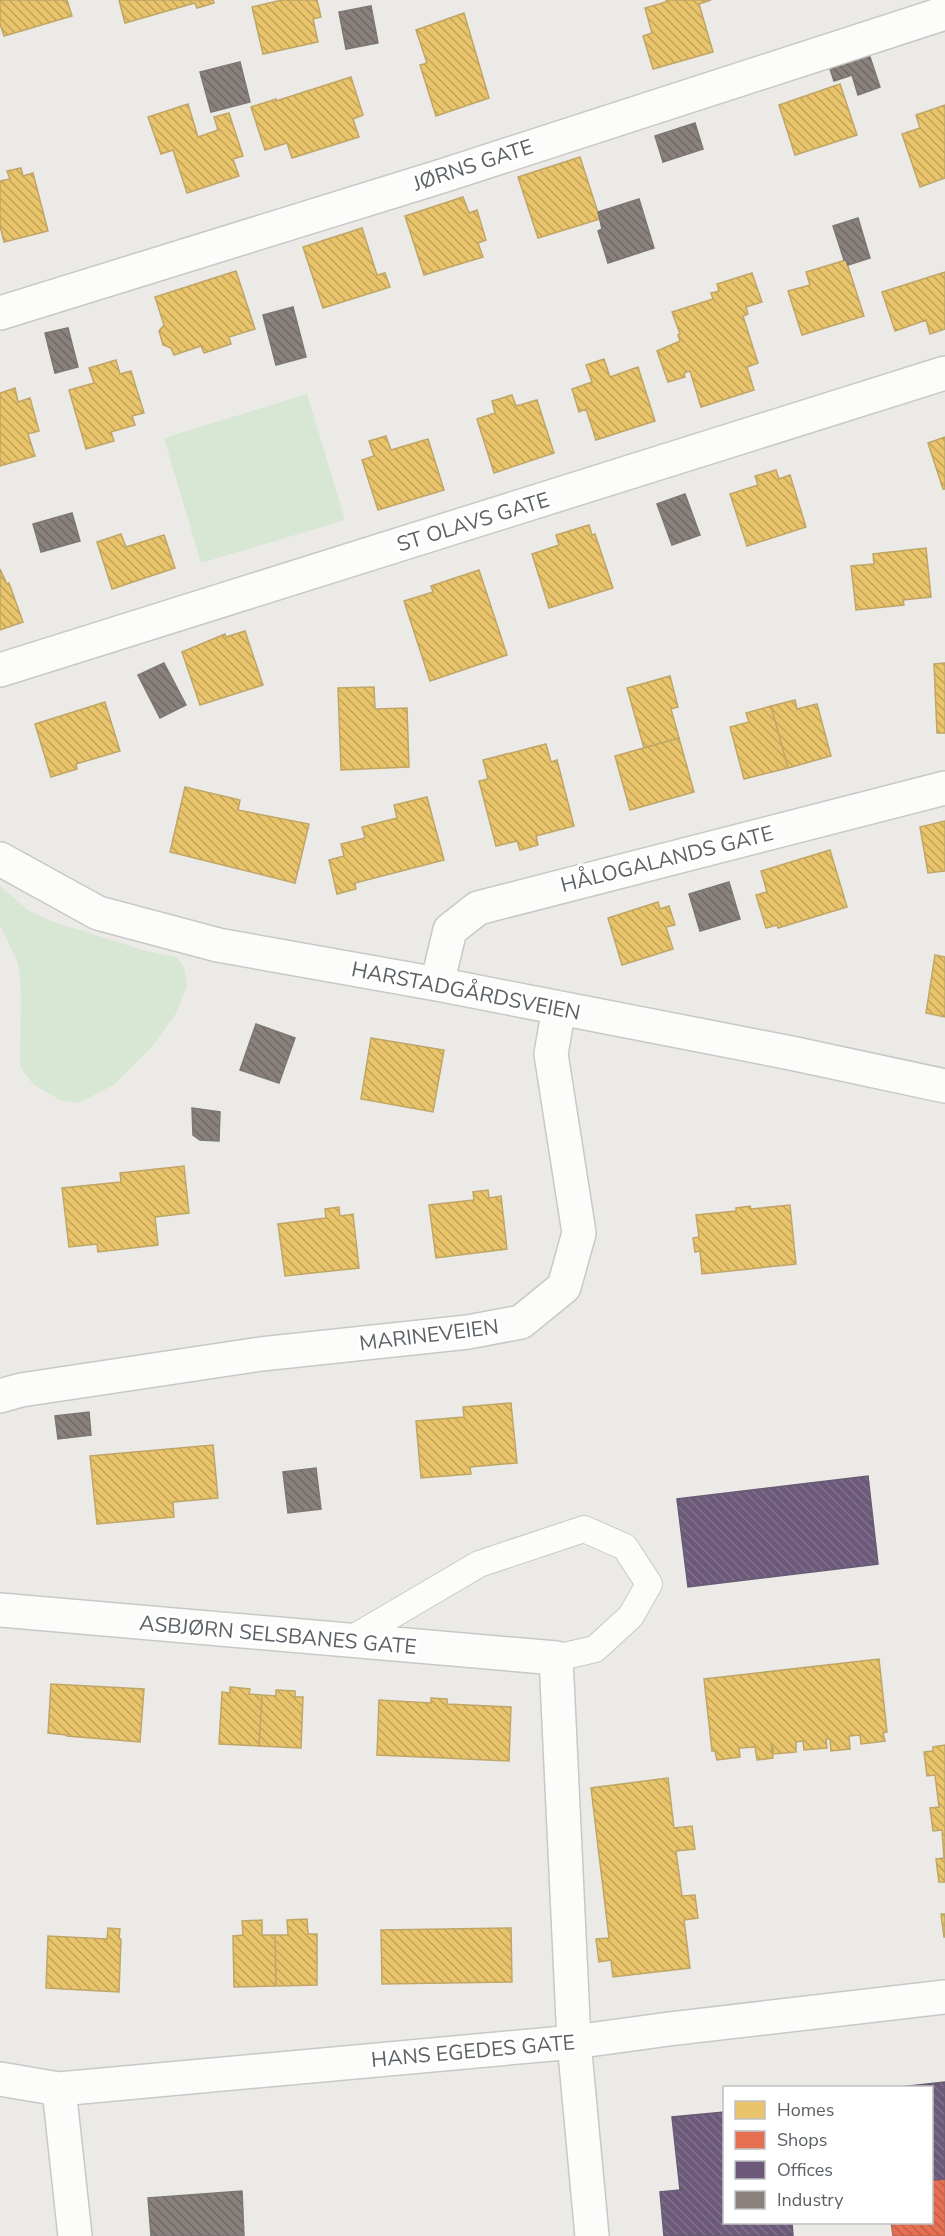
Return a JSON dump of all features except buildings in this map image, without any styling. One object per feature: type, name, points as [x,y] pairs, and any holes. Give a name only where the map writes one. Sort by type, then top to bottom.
[{"type":"street","name":"JØRNS GATE","points":[[0,313],[441,176],[945,13]]},
{"type":"street","name":"ST OLAVS GATE","points":[[0,670],[945,373]]},
{"type":"street","name":"HÅLOGALANDS GATE","points":[[437,984],[450,930],[478,908],[945,789]]},
{"type":"street","name":"HARSTADGÅRDSVEIEN","points":[[0,859],[98,913],[218,945],[437,984],[791,1053],[945,1086]]},
{"type":"street","name":"MARINEVEIEN","points":[[0,1396],[21,1390],[261,1354],[468,1332],[521,1322],[564,1287],[579,1233],[551,1054],[559,1008]]},
{"type":"street","name":"ASBJØRN SELSBANES GATE","points":[[0,1610],[556,1658]]},
{"type":"street","points":[[556,1658],[573,2043],[592,2236]]},
{"type":"street","name":"HANS EGEDES GATE","points":[[0,2079],[59,2089],[573,2043],[669,2029],[945,1997]]},
{"type":"street","points":[[59,2089],[75,2236]]},
{"type":"lane","points":[[348,1641],[479,1564],[584,1529],[625,1547],[649,1584],[632,1616],[595,1649],[556,1658]]},
{"type":"green space","points":[[307,394],[345,520],[201,563],[164,438]]},
{"type":"green space","points":[[0,886],[28,910],[51,921],[146,951],[176,957],[184,967],[187,985],[177,1012],[152,1047],[115,1084],[79,1103],[60,1100],[33,1084],[20,1067],[21,993],[18,963],[0,925]]}]
